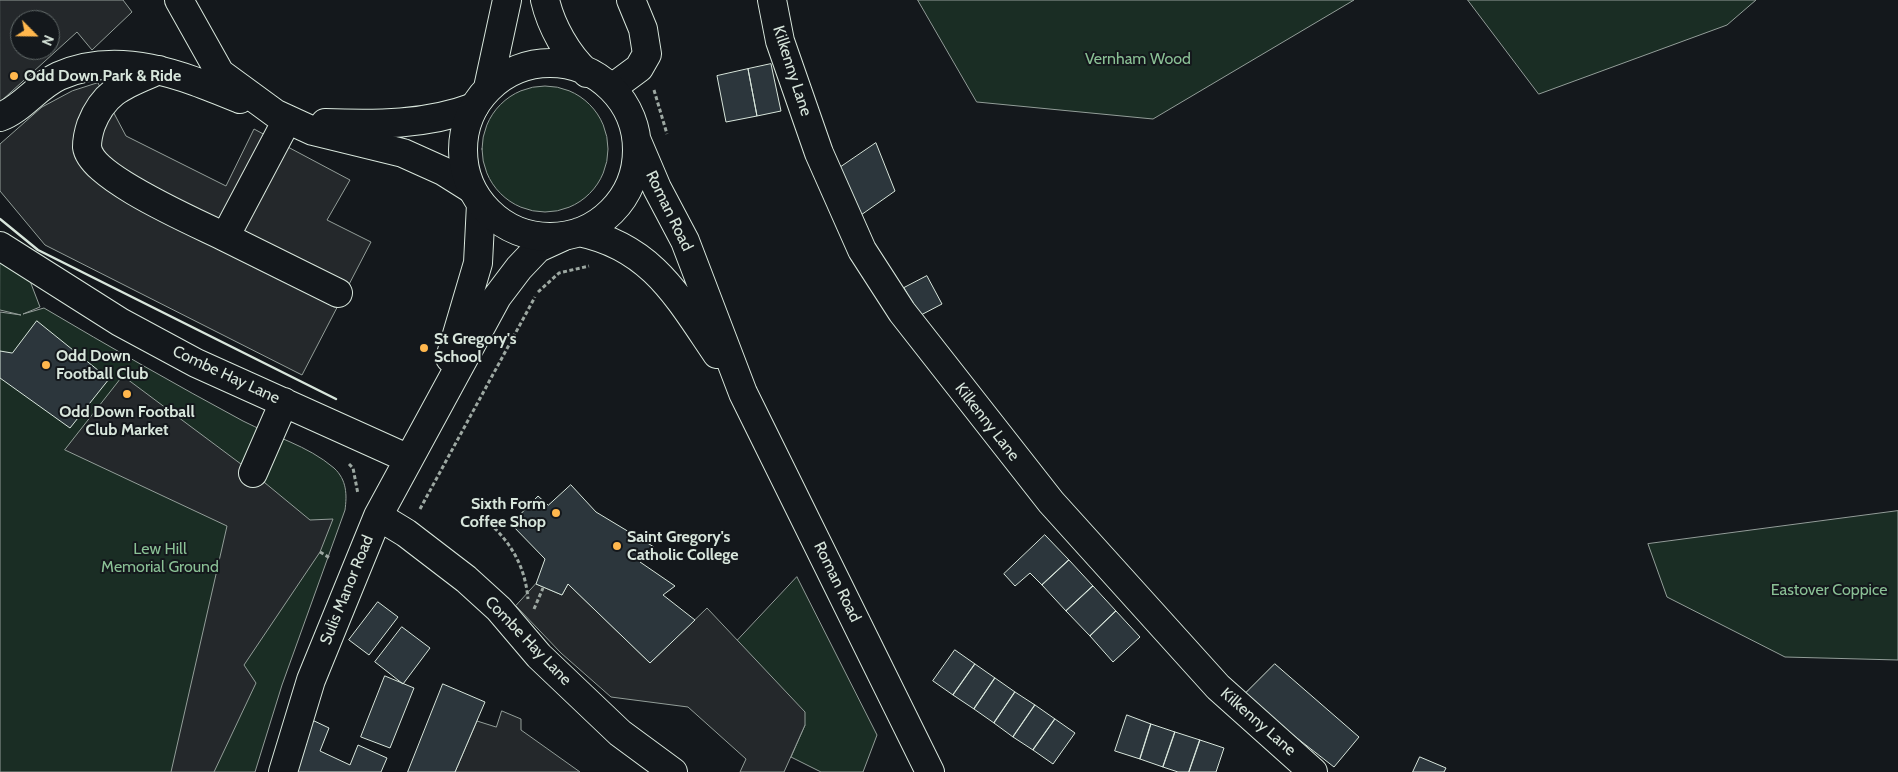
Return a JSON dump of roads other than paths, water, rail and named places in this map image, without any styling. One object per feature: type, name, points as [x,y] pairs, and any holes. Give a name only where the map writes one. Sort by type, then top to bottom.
[{"type":"street","points":[[178,0],[220,73],[285,119],[342,124],[427,121],[454,115],[481,97],[510,72],[535,64],[564,64],[587,73],[612,88],[623,102],[632,119],[637,141],[637,164],[630,186],[619,206],[600,223],[570,235],[516,232],[491,216],[476,196],[463,163],[463,138],[481,97],[507,0]]},
{"type":"street","points":[[544,0],[566,47],[576,63],[587,73]]},
{"type":"street","points":[[612,88],[639,68],[647,54],[643,29],[631,0]]},
{"type":"street","name":"Kilkenny Lane","points":[[772,0],[780,40],[819,153],[862,250],[902,312],[1051,502],[1218,687],[1314,772]]},
{"type":"street","points":[[0,117],[8,114],[40,87],[60,76],[77,70],[121,64],[159,70],[204,85],[285,119],[339,138],[403,153],[443,171],[476,196]]},
{"type":"street","points":[[159,70],[113,91],[97,109],[90,129],[87,148],[97,165],[128,189],[338,293]]},
{"type":"street","points":[[225,237],[285,119]]},
{"type":"street","name":"Roman Road","points":[[637,141],[657,188],[686,241],[743,393],[930,772]]},
{"type":"street","name":"Sulis Manor Road","points":[[432,417],[478,262],[476,196]]},
{"type":"street","name":"Roman Road","points":[[570,235],[604,237],[650,266],[673,289],[743,393]]},
{"type":"street","name":"Sulis Manor Road","points":[[283,772],[311,680],[378,516],[497,297],[519,268],[538,248],[570,235]]},
{"type":"street","name":"Combe Hay Lane","points":[[0,246],[33,269],[196,363],[409,459]]},
{"type":"street","points":[[253,473],[284,402]]},
{"type":"street","name":"Combe Hay Lane","points":[[378,516],[406,533],[466,579],[499,609],[539,656],[620,733],[673,772]]},
{"type":"place","name":"Odd Down Park & Ride","points":[[14,76]]},
{"type":"place","name":"St Gregory's School","points":[[424,348]]},
{"type":"place","name":"Odd Down Football Club","points":[[46,365]]},
{"type":"place","name":"Odd Down Football Club Market","points":[[127,394]]},
{"type":"place","name":"Sixth Form Coffee Shop","points":[[556,513]]},
{"type":"place","name":"Saint Gregory's Catholic College","points":[[617,546]]},
{"type":"park label","name":"Vernham Wood","points":[[1138,59]]},
{"type":"park label","name":"Lew Hill Memorial Ground","points":[[160,558]]},
{"type":"park label","name":"Eastover Coppice","points":[[1829,590]]}]
